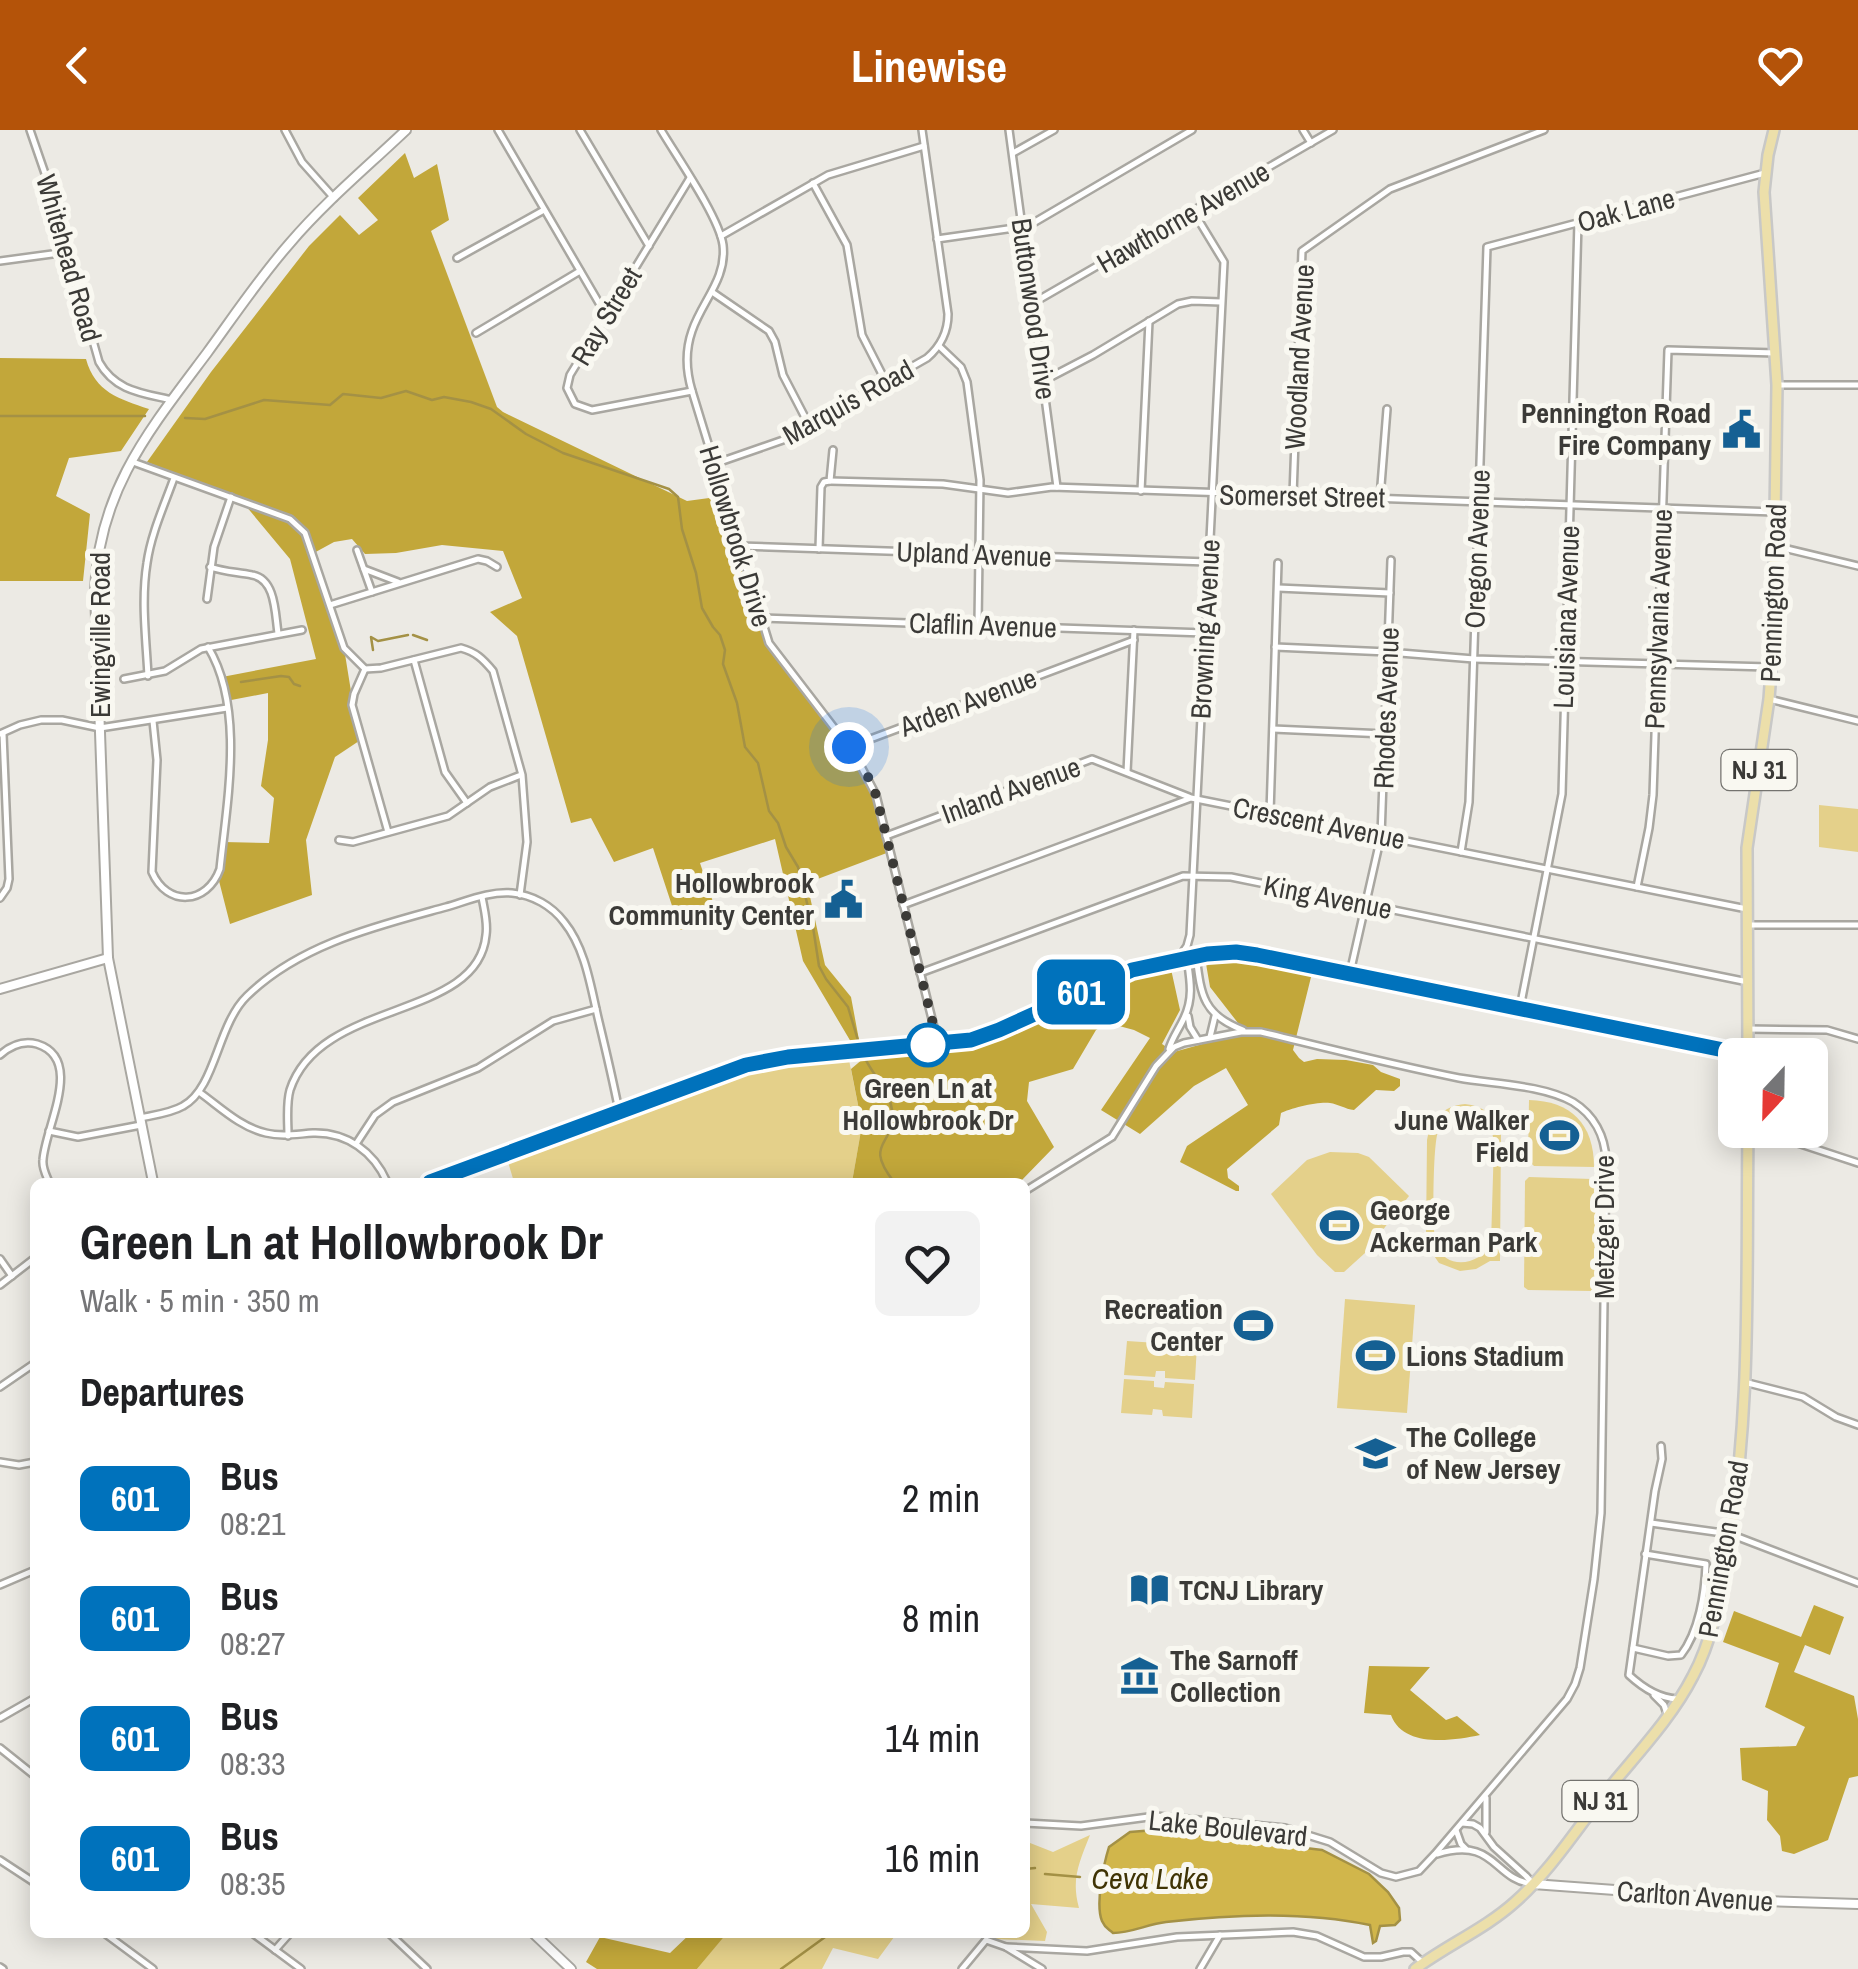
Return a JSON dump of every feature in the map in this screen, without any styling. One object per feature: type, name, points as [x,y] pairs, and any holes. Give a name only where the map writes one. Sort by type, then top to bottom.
[{"type":"main road","name":"Pennington Road","points":[[1748,1038],[1748,843],[1772,668],[1777,386],[1764,208],[1774,130]]},
{"type":"main road","name":"Pennington Road","points":[[1419,1966],[1494,1919],[1533,1884],[1668,1715],[1693,1677],[1709,1638],[1739,1480],[1748,1148]]},
{"type":"street","name":"Whitehead Road","points":[[30,130],[98,360],[123,387],[172,400]]},
{"type":"street","points":[[285,130],[302,162],[334,198]]},
{"type":"street","name":"Ewingville Road","points":[[152,1178],[108,958],[95,591],[97,557],[106,519],[130,461],[278,258],[406,130]]},
{"type":"street","points":[[498,130],[606,315]]},
{"type":"street","points":[[580,130],[648,246]]},
{"type":"street","points":[[661,130],[721,236],[813,183],[850,167],[924,146]]},
{"type":"street","name":"Marquis Road","points":[[714,464],[770,445],[809,425],[927,358],[939,346],[948,314],[922,130]]},
{"type":"street","name":"Buttonwood Drive","points":[[1009,130],[1057,487]]},
{"type":"street","points":[[1012,154],[1054,130]]},
{"type":"street","points":[[937,239],[1022,228],[1192,130]]},
{"type":"street","points":[[1303,130],[1310,143]]},
{"type":"street","name":"Hawthorne Avenue","points":[[1033,303],[1333,130]]},
{"type":"street","name":"Woodland Avenue","points":[[1292,495],[1302,251],[1390,190],[1544,130]]},
{"type":"street","name":"Oak Lane","points":[[1486,246],[1766,173]]},
{"type":"street","name":"Ray Street","points":[[690,178],[570,375],[567,388],[575,404],[592,410],[692,391]]},
{"type":"street","points":[[813,183],[847,245],[862,335],[886,382]]},
{"type":"street","points":[[457,258],[544,210]]},
{"type":"street","name":"Browning Avenue","points":[[1190,935],[1224,262],[1193,211]]},
{"type":"street","name":"Louisiana Avenue","points":[[1520,1008],[1562,794],[1578,222]]},
{"type":"street","name":"Hollowbrook Drive","points":[[721,236],[723,262],[718,281],[696,319],[689,342],[687,367],[692,391],[774,652],[870,780],[938,1044]]},
{"type":"street","name":"Oregon Avenue","points":[[1460,852],[1469,802],[1486,246]]},
{"type":"street","points":[[0,262],[67,252]]},
{"type":"street","points":[[476,333],[580,271]]},
{"type":"street","points":[[712,292],[769,331],[783,375],[809,425]]},
{"type":"street","points":[[1044,381],[1185,302],[1222,302]]},
{"type":"street","points":[[1141,492],[1149,321]]},
{"type":"street","points":[[939,346],[961,367],[968,382],[980,490],[978,625]]},
{"type":"street","name":"Pennsylvania Avenue","points":[[1637,887],[1652,814],[1668,350],[1776,352]]},
{"type":"street","points":[[1777,386],[1858,385]]},
{"type":"street","points":[[1380,498],[1387,409]]},
{"type":"street","points":[[819,549],[822,485],[830,480],[832,450]]},
{"type":"street","points":[[130,461],[290,519],[305,533],[344,648],[365,669]]},
{"type":"street","points":[[148,676],[144,601],[147,562],[174,477]]},
{"type":"street","name":"Somerset Street","points":[[830,480],[942,484],[1008,493],[1057,487],[1775,512]]},
{"type":"street","points":[[207,599],[214,548],[231,497]]},
{"type":"street","name":"Upland Avenue","points":[[740,546],[1208,562]]},
{"type":"street","points":[[1775,546],[1858,566]]},
{"type":"street","points":[[358,550],[372,592]]},
{"type":"street","points":[[330,604],[478,560],[497,567]]},
{"type":"street","name":"Rhodes Avenue","points":[[1350,973],[1381,836],[1391,560]]},
{"type":"street","points":[[1270,813],[1278,562]]},
{"type":"street","points":[[210,567],[265,580],[278,633]]},
{"type":"street","points":[[364,569],[401,583]]},
{"type":"street","points":[[1277,588],[1390,592]]},
{"type":"street","name":"Claflin Avenue","points":[[761,618],[1205,632]]},
{"type":"street","points":[[124,679],[166,671],[208,647],[302,630]]},
{"type":"street","points":[[1127,773],[1134,630]]},
{"type":"street","name":"Arden Avenue","points":[[849,747],[1134,640]]},
{"type":"street","points":[[153,721],[157,760],[152,872],[168,893],[190,897],[210,888],[220,869],[232,742],[222,674],[208,647]]},
{"type":"street","points":[[1275,647],[1474,659],[1772,668]]},
{"type":"street","points":[[365,669],[461,648],[474,652],[493,671],[522,775],[527,842],[520,894]]},
{"type":"street","points":[[414,660],[445,772],[468,803]]},
{"type":"street","points":[[365,669],[352,705],[388,832]]},
{"type":"street","points":[[1769,699],[1858,721]]},
{"type":"street","points":[[0,898],[9,883],[2,734],[41,720],[100,728],[226,708]]},
{"type":"street","points":[[1272,729],[1385,734]]},
{"type":"street","name":"Inland Avenue","points":[[886,836],[1092,759],[1194,798]]},
{"type":"street","points":[[339,840],[353,842],[448,816],[490,788],[522,775]]},
{"type":"street","points":[[903,905],[1194,798]]},
{"type":"street","name":"Crescent Avenue","points":[[1194,798],[1747,910]]},
{"type":"street","name":"King Avenue","points":[[920,973],[1193,875],[1231,877],[1748,982]]},
{"type":"street","points":[[49,1131],[78,1137],[140,1121],[190,1102],[199,1092],[231,1016],[246,996],[273,976],[361,931],[503,893],[520,894],[547,906],[570,930],[587,971],[620,1112]]},
{"type":"street","points":[[288,1136],[289,1092],[319,1049],[354,1026],[453,986],[470,972],[481,955],[486,934],[482,896]]},
{"type":"street","points":[[1747,925],[1858,925]]},
{"type":"street","points":[[1190,935],[1196,947],[1207,954]]},
{"type":"street","points":[[1190,935],[1187,1013],[1198,1040]]},
{"type":"street","points":[[441,1178],[759,1061],[984,1036],[1116,976],[1207,954],[1244,953],[1718,1049]]},
{"type":"street","points":[[0,989],[108,958]]},
{"type":"street","points":[[1187,958],[1215,1016],[1246,1031]]},
{"type":"street","points":[[356,1144],[375,1115],[393,1102],[478,1068],[552,1021],[596,1008]]},
{"type":"street","points":[[1030,1188],[1112,1137],[1168,1051],[1187,1013]]},
{"type":"street","points":[[1210,1038],[1215,1016]]},
{"type":"street","points":[[1748,1030],[1817,1029],[1858,1040]]},
{"type":"street","name":"Metzger Drive","points":[[1168,1051],[1198,1040],[1262,1032],[1450,1076],[1554,1094],[1578,1105],[1601,1133],[1606,1160],[1601,1513],[1594,1579],[1575,1684],[1462,1823],[1418,1870],[1404,1876],[1388,1876],[1369,1864]]},
{"type":"street","points":[[0,1055],[13,1046],[28,1043],[42,1046],[57,1061],[61,1082],[42,1159],[47,1178]]},
{"type":"street","points":[[199,1092],[254,1130],[288,1136],[326,1134],[356,1144],[374,1160],[385,1178]]},
{"type":"street","points":[[1813,1148],[1858,1163]]},
{"type":"street","points":[[0,1259],[12,1276]]},
{"type":"street","points":[[0,1285],[30,1262]]},
{"type":"street","points":[[0,1387],[30,1366]]},
{"type":"street","points":[[1744,1382],[1802,1396],[1836,1417],[1858,1425]]},
{"type":"street","points":[[1662,1446],[1629,1675],[1652,1692],[1668,1715]]},
{"type":"street","points":[[0,1462],[30,1463]]},
{"type":"street","points":[[1650,1523],[1730,1534],[1858,1583]]},
{"type":"street","points":[[1633,1648],[1681,1655],[1687,1647],[1705,1580],[1706,1564],[1646,1554]]},
{"type":"street","points":[[0,1586],[30,1572]]},
{"type":"street","points":[[1652,1692],[1679,1699]]},
{"type":"street","points":[[0,1718],[30,1701]]},
{"type":"street","points":[[0,1748],[30,1772]]},
{"type":"street","points":[[1486,1794],[1486,1835]]},
{"type":"street","name":"Lake Boulevard","points":[[1030,1823],[1081,1826],[1156,1816],[1284,1828],[1330,1842],[1369,1864]]},
{"type":"street","points":[[1462,1823],[1477,1826],[1533,1884]]},
{"type":"street","points":[[1456,1830],[1466,1850]]},
{"type":"street","points":[[1435,1854],[1466,1850],[1486,1855],[1521,1882],[1533,1884]]},
{"type":"street","points":[[0,1860],[30,1881]]},
{"type":"street","name":"Carlton Avenue","points":[[1533,1884],[1858,1904]]},
{"type":"street","points":[[1006,1947],[1087,1950],[1166,1938],[1306,1934],[1364,1957],[1411,1952],[1419,1966]]},
{"type":"street","points":[[1200,1969],[1220,1935]]},
{"type":"street","points":[[111,1938],[152,1969]]},
{"type":"street","points":[[259,1938],[301,1969]]},
{"type":"street","points":[[275,1950],[286,1938]]},
{"type":"street","points":[[394,1938],[427,1969]]},
{"type":"street","points":[[538,1938],[571,1969]]},
{"type":"street","points":[[962,1969],[986,1940],[1042,1969]]},
{"type":"shaded area","points":[[405,153],[414,178],[437,164],[449,220],[431,231],[497,407],[687,501],[724,496],[769,645],[858,758],[883,815],[892,851],[807,883],[825,965],[851,997],[859,1040],[851,1042],[803,961],[775,839],[700,863],[718,917],[680,930],[653,848],[614,862],[591,818],[571,823],[517,636],[490,612],[522,598],[503,551],[442,545],[365,554],[352,539],[334,542],[312,554],[344,648],[359,741],[335,757],[306,840],[312,895],[230,924],[218,877],[224,842],[269,843],[274,798],[261,786],[268,740],[268,693],[226,701],[222,677],[316,659],[290,559],[241,500],[147,462],[309,246],[340,215],[359,235],[378,220],[358,198]]},
{"type":"shaded area","points":[[0,358],[86,359],[102,387],[149,409],[121,451],[69,458],[56,496],[90,514],[83,581],[0,581]]},
{"type":"shaded area","points":[[1819,805],[1858,809],[1858,852],[1819,847]]},
{"type":"shaded area","points":[[1204,952],[1314,965],[1293,1050],[1304,1062],[1346,1060],[1373,1065],[1400,1079],[1400,1086],[1394,1091],[1376,1090],[1354,1110],[1325,1103],[1281,1113],[1279,1125],[1227,1169],[1228,1178],[1239,1186],[1236,1191],[1180,1162],[1187,1146],[1248,1105],[1226,1068],[1194,1086],[1140,1134],[1101,1110],[1150,1038],[1108,1023],[1096,1030],[1073,1069],[1029,1082],[1027,1101],[1054,1147],[1024,1178],[853,1178],[862,1125],[851,1069],[864,1058],[942,1054],[939,1040],[984,1033],[1169,960],[1180,1010],[1162,1044],[1174,1052],[1245,1032],[1210,987]]},
{"type":"shaded area","points":[[849,1060],[862,1125],[853,1178],[513,1178],[508,1162],[732,1076],[796,1063]]},
{"type":"shaded area","name":"June Walker Field","points":[[1529,1100],[1557,1105],[1577,1118],[1590,1139],[1594,1167],[1534,1166],[1528,1160]]},
{"type":"shaded area","points":[[1465,1104],[1492,1116],[1501,1132],[1500,1261],[1460,1271],[1439,1263],[1426,1236],[1427,1140],[1439,1115]],"holes":[[[1468,1114],[1480,1117],[1493,1136],[1491,1243],[1480,1256],[1455,1262],[1447,1259],[1436,1244],[1435,1152],[1444,1121]]]},
{"type":"shaded area","name":"George Ackerman Park","points":[[1330,1152],[1369,1157],[1409,1196],[1365,1253],[1344,1272],[1335,1272],[1317,1255],[1271,1194],[1307,1160]]},
{"type":"shaded area","points":[[1529,1177],[1596,1182],[1595,1288],[1591,1291],[1524,1287],[1525,1181]]},
{"type":"shaded area","name":"Lions Stadium","points":[[1345,1299],[1415,1305],[1407,1413],[1337,1408]]},
{"type":"shaded area","points":[[1127,1341],[1157,1343],[1157,1352],[1167,1353],[1168,1344],[1197,1345],[1195,1380],[1165,1378],[1165,1371],[1156,1371],[1155,1377],[1124,1375]]},
{"type":"shaded area","points":[[1124,1379],[1154,1381],[1154,1387],[1164,1388],[1165,1382],[1194,1384],[1192,1418],[1163,1416],[1162,1410],[1153,1409],[1152,1415],[1121,1413]]},
{"type":"shaded area","points":[[1814,1605],[1844,1617],[1830,1655],[1805,1645],[1794,1672],[1854,1696],[1858,1776],[1849,1778],[1828,1840],[1794,1854],[1782,1851],[1780,1836],[1767,1820],[1768,1791],[1742,1780],[1740,1748],[1796,1746],[1805,1727],[1765,1707],[1779,1663],[1723,1642],[1734,1611],[1801,1637]]},
{"type":"shaded area","points":[[1369,1666],[1430,1667],[1410,1690],[1446,1720],[1457,1716],[1480,1735],[1430,1740],[1406,1733],[1391,1715],[1364,1713]]},
{"type":"shaded area","points":[[1090,1835],[1076,1880],[1079,1908],[1031,1904],[1047,1932],[1045,1941],[994,1939],[1030,1938],[1030,1843],[1053,1852]]},
{"type":"shaded area","points":[[599,1938],[670,1953],[686,1938],[723,1938],[697,1969],[597,1969],[586,1962]]},
{"type":"shaded area","points":[[722,1938],[893,1938],[878,1959],[833,1948],[822,1969],[697,1969]]},
{"type":"water","name":"Ceva Lake","points":[[1155,1830],[1322,1850],[1369,1874],[1399,1908],[1400,1920],[1395,1925],[1380,1926],[1373,1943],[1370,1925],[1294,1916],[1191,1919],[1113,1933],[1103,1923],[1099,1905],[1109,1847],[1130,1832]]},
{"type":"waterway","points":[[185,418],[205,419],[264,400],[330,405],[343,394],[381,398],[406,391],[432,400],[444,397],[491,409],[526,434],[563,453],[669,489],[678,497],[702,608],[725,650],[723,664],[737,703],[745,747],[758,763],[769,811],[798,867],[819,966],[848,1007],[860,1047]]},
{"type":"waterway","points":[[0,416],[145,416]]},
{"type":"waterway","points":[[373,650],[371,637],[378,641],[408,635]]},
{"type":"waterway","points":[[413,635],[427,640]]},
{"type":"waterway","points":[[241,682],[281,676],[300,686]]},
{"type":"waterway","points":[[863,1054],[884,1088],[892,1110],[890,1131],[880,1151],[891,1178]]},
{"type":"waterway","points":[[1030,1868],[1035,1868]]},
{"type":"waterway","points":[[1045,1874],[1080,1877]]},
{"type":"waterway","points":[[781,1969],[824,1938]]},
{"type":"bus line","name":"601","points":[[441,1178],[759,1061],[971,1040],[1132,970],[1218,953],[1257,955],[1718,1049]]},
{"type":"place","name":"Pennington Road Fire Company","points":[[1741,429]]},
{"type":"place","name":"Hollowbrook Community Center","points":[[844,899]]},
{"type":"place","name":"Green Ln at Hollowbrook Dr","points":[[928,1045]]},
{"type":"place","name":"June Walker Field","points":[[1559,1136]]},
{"type":"place","name":"George Ackerman Park","points":[[1340,1226]]},
{"type":"place","name":"Recreation Center","points":[[1253,1325]]},
{"type":"place","name":"Lions Stadium","points":[[1376,1356]]},
{"type":"place","name":"The College of New Jersey","points":[[1376,1453]]},
{"type":"place","name":"TCNJ Library","points":[[1149,1590]]},
{"type":"place","name":"The Sarnoff Collection","points":[[1140,1676]]},
{"type":"route","points":[[849,747],[876,795],[938,1044],[928,1045]]}]
